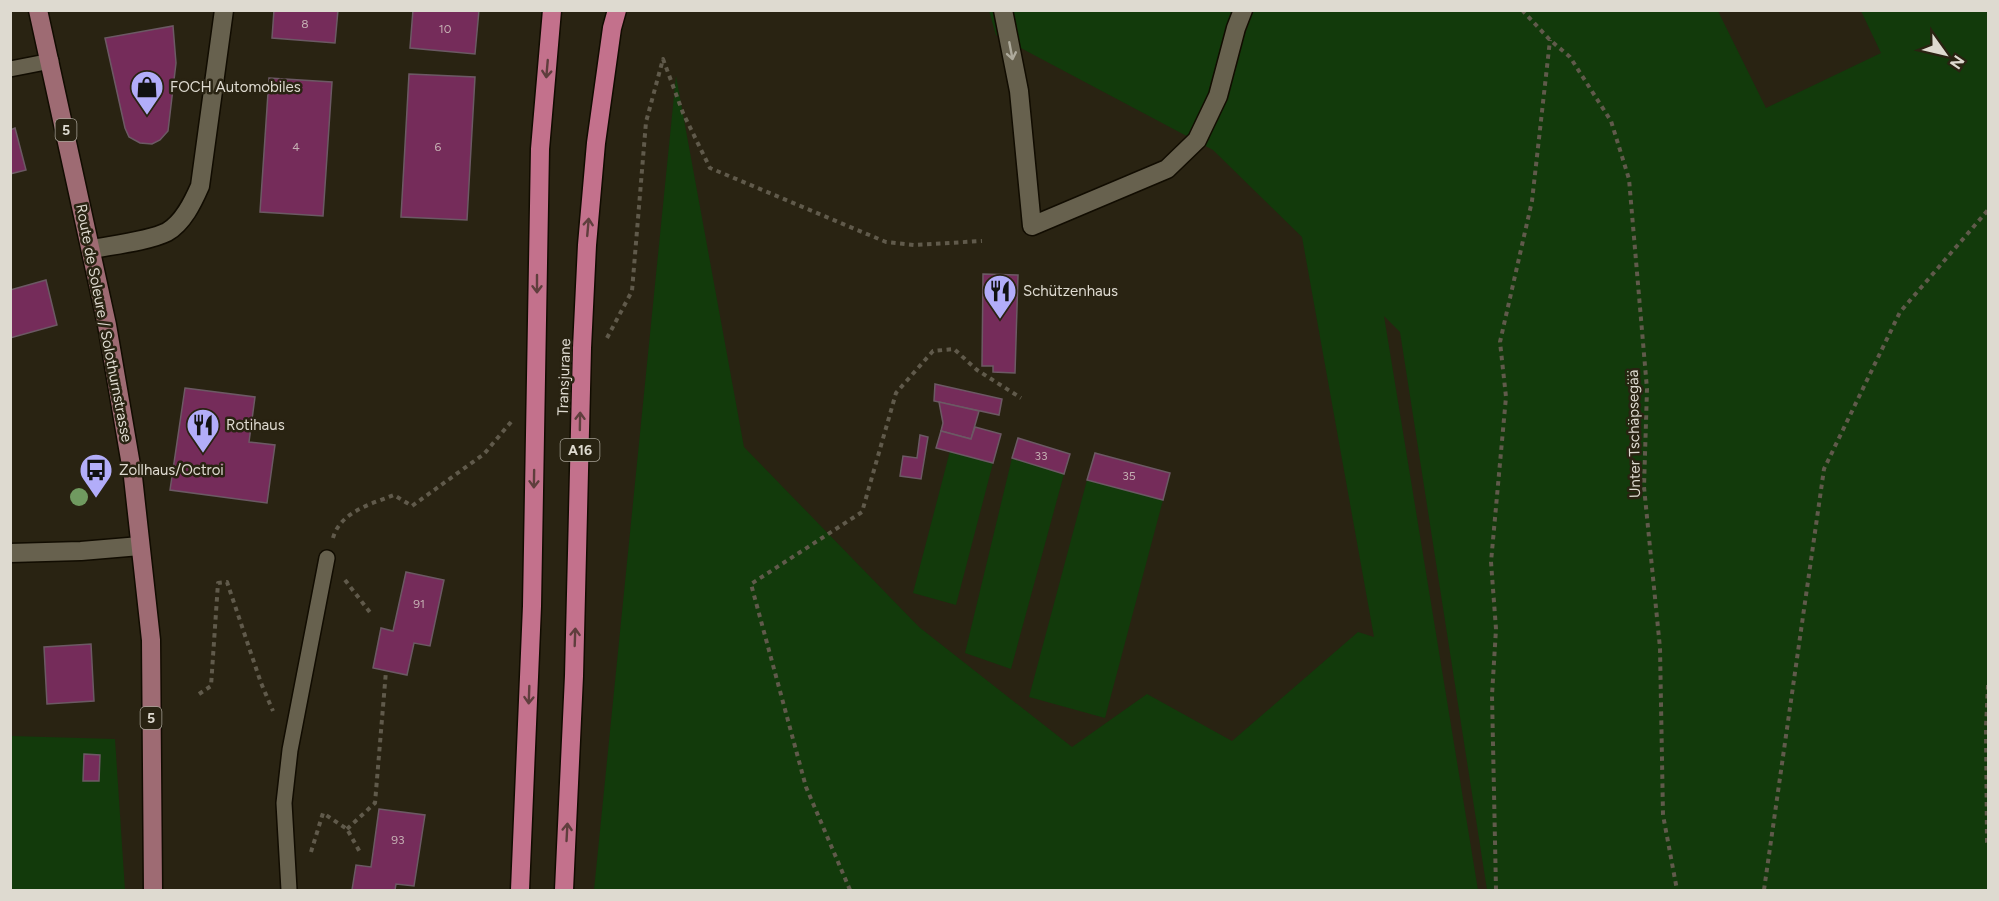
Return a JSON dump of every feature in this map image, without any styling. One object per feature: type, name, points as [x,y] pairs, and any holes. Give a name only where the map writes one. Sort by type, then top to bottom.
[{"type":"highway","name":"Transjurane","points":[[520,891],[532,606],[540,148],[552,10]]},
{"type":"highway","name":"Transjurane","points":[[564,891],[574,676],[582,348],[587,245],[596,143],[612,28],[617,10]]},
{"type":"main road","name":"Route de Soleure / Solothurnstrasse","points":[[38,10],[92,249],[128,442],[151,640],[153,891]]},
{"type":"street","points":[[92,249],[168,231],[193,202],[200,186],[224,10]]},
{"type":"street","points":[[1003,10],[1018,92],[1032,226],[1167,169],[1197,140],[1218,96],[1243,10]]},
{"type":"street","points":[[10,553],[81,551],[140,546]]},
{"type":"lane","points":[[10,69],[51,61]]},
{"type":"lane","points":[[289,891],[285,803],[290,750],[327,558]]},
{"type":"path","name":"Unter Tschäpsegää","points":[[1521,10],[1570,57],[1611,122],[1629,179],[1647,389],[1644,487],[1660,648],[1664,815],[1677,891]]},
{"type":"path","points":[[1496,891],[1491,695],[1496,629],[1491,562],[1506,397],[1500,342],[1532,201],[1550,40]]},
{"type":"path","points":[[605,342],[632,291],[646,122],[663,59],[683,113],[710,168],[886,242],[914,245],[982,241]]},
{"type":"path","points":[[1764,891],[1824,469],[1900,312],[1989,210]]},
{"type":"path","points":[[850,891],[806,787],[751,584],[862,512],[896,393],[933,351],[954,349],[977,370],[1021,398]]},
{"type":"path","points":[[372,615],[327,558],[336,527],[359,508],[394,495],[412,506],[484,454],[514,419]]},
{"type":"path","points":[[198,694],[211,686],[218,583],[227,582],[273,712]]},
{"type":"path","points":[[347,829],[375,803],[386,670]]},
{"type":"path","points":[[1989,685],[1986,727],[1987,842],[1989,845]]},
{"type":"path","points":[[287,861],[310,857],[323,813],[347,829],[361,854]]},
{"type":"green space","points":[[989,11],[1718,11],[1766,108],[1881,53],[1861,11],[1988,11],[1988,890],[1487,890],[1400,332],[1384,316],[1478,890],[594,890],[676,76],[744,447],[919,627],[1072,747],[1147,694],[1232,741],[1358,632],[1374,637],[1302,237],[1213,150],[996,35]]},
{"type":"green space","points":[[950,451],[993,463],[956,605],[913,593]]},
{"type":"green space","points":[[1012,458],[1064,474],[1011,669],[965,653]]},
{"type":"green space","points":[[1087,480],[1163,500],[1105,718],[1029,697]]},
{"type":"green space","points":[[11,736],[115,739],[125,890],[11,890]]},
{"type":"building","points":[[274,10],[338,10],[335,43],[272,38]]},
{"type":"building","points":[[413,10],[479,10],[475,54],[410,48]]},
{"type":"building","points":[[173,26],[176,63],[168,131],[160,140],[152,144],[140,143],[129,137],[125,128],[105,38]]},
{"type":"building","points":[[409,74],[475,77],[467,220],[401,217]]},
{"type":"building","points":[[269,78],[332,82],[323,216],[260,212]]},
{"type":"building","points":[[15,128],[26,170],[10,174],[10,130]]},
{"type":"building","name":"Schützenhaus","points":[[983,274],[1018,275],[1015,373],[993,372],[993,366],[982,366]]},
{"type":"building","points":[[46,280],[57,325],[10,338],[10,290]]},
{"type":"building","points":[[935,384],[1002,399],[999,415],[934,401]]},
{"type":"building","points":[[185,388],[255,397],[249,442],[275,445],[267,503],[170,490]]},
{"type":"building","points":[[939,402],[979,411],[971,439],[941,431],[943,423]]},
{"type":"building","points":[[975,427],[1001,434],[993,463],[936,448],[941,431],[971,439]]},
{"type":"building","points":[[920,435],[928,437],[921,479],[900,476],[903,456],[917,458]]},
{"type":"building","points":[[1018,438],[1070,454],[1064,474],[1012,458]]},
{"type":"building","points":[[1095,453],[1170,473],[1163,500],[1087,480]]},
{"type":"building","points":[[406,572],[444,580],[430,646],[414,643],[407,675],[373,668],[381,628],[393,631]]},
{"type":"building","points":[[91,644],[94,701],[47,704],[44,647]]},
{"type":"building","points":[[84,754],[100,755],[99,781],[83,781]]},
{"type":"building","points":[[379,809],[425,815],[414,886],[396,884],[395,890],[352,890],[356,865],[371,867]]},
{"type":"place","name":"FOCH Automobiles","points":[[147,116]]},
{"type":"place","name":"Schützenhaus","points":[[1000,320]]},
{"type":"place","name":"Rotihaus","points":[[203,454]]},
{"type":"place","name":"Zollhaus/Octroi","points":[[96,499]]}]
